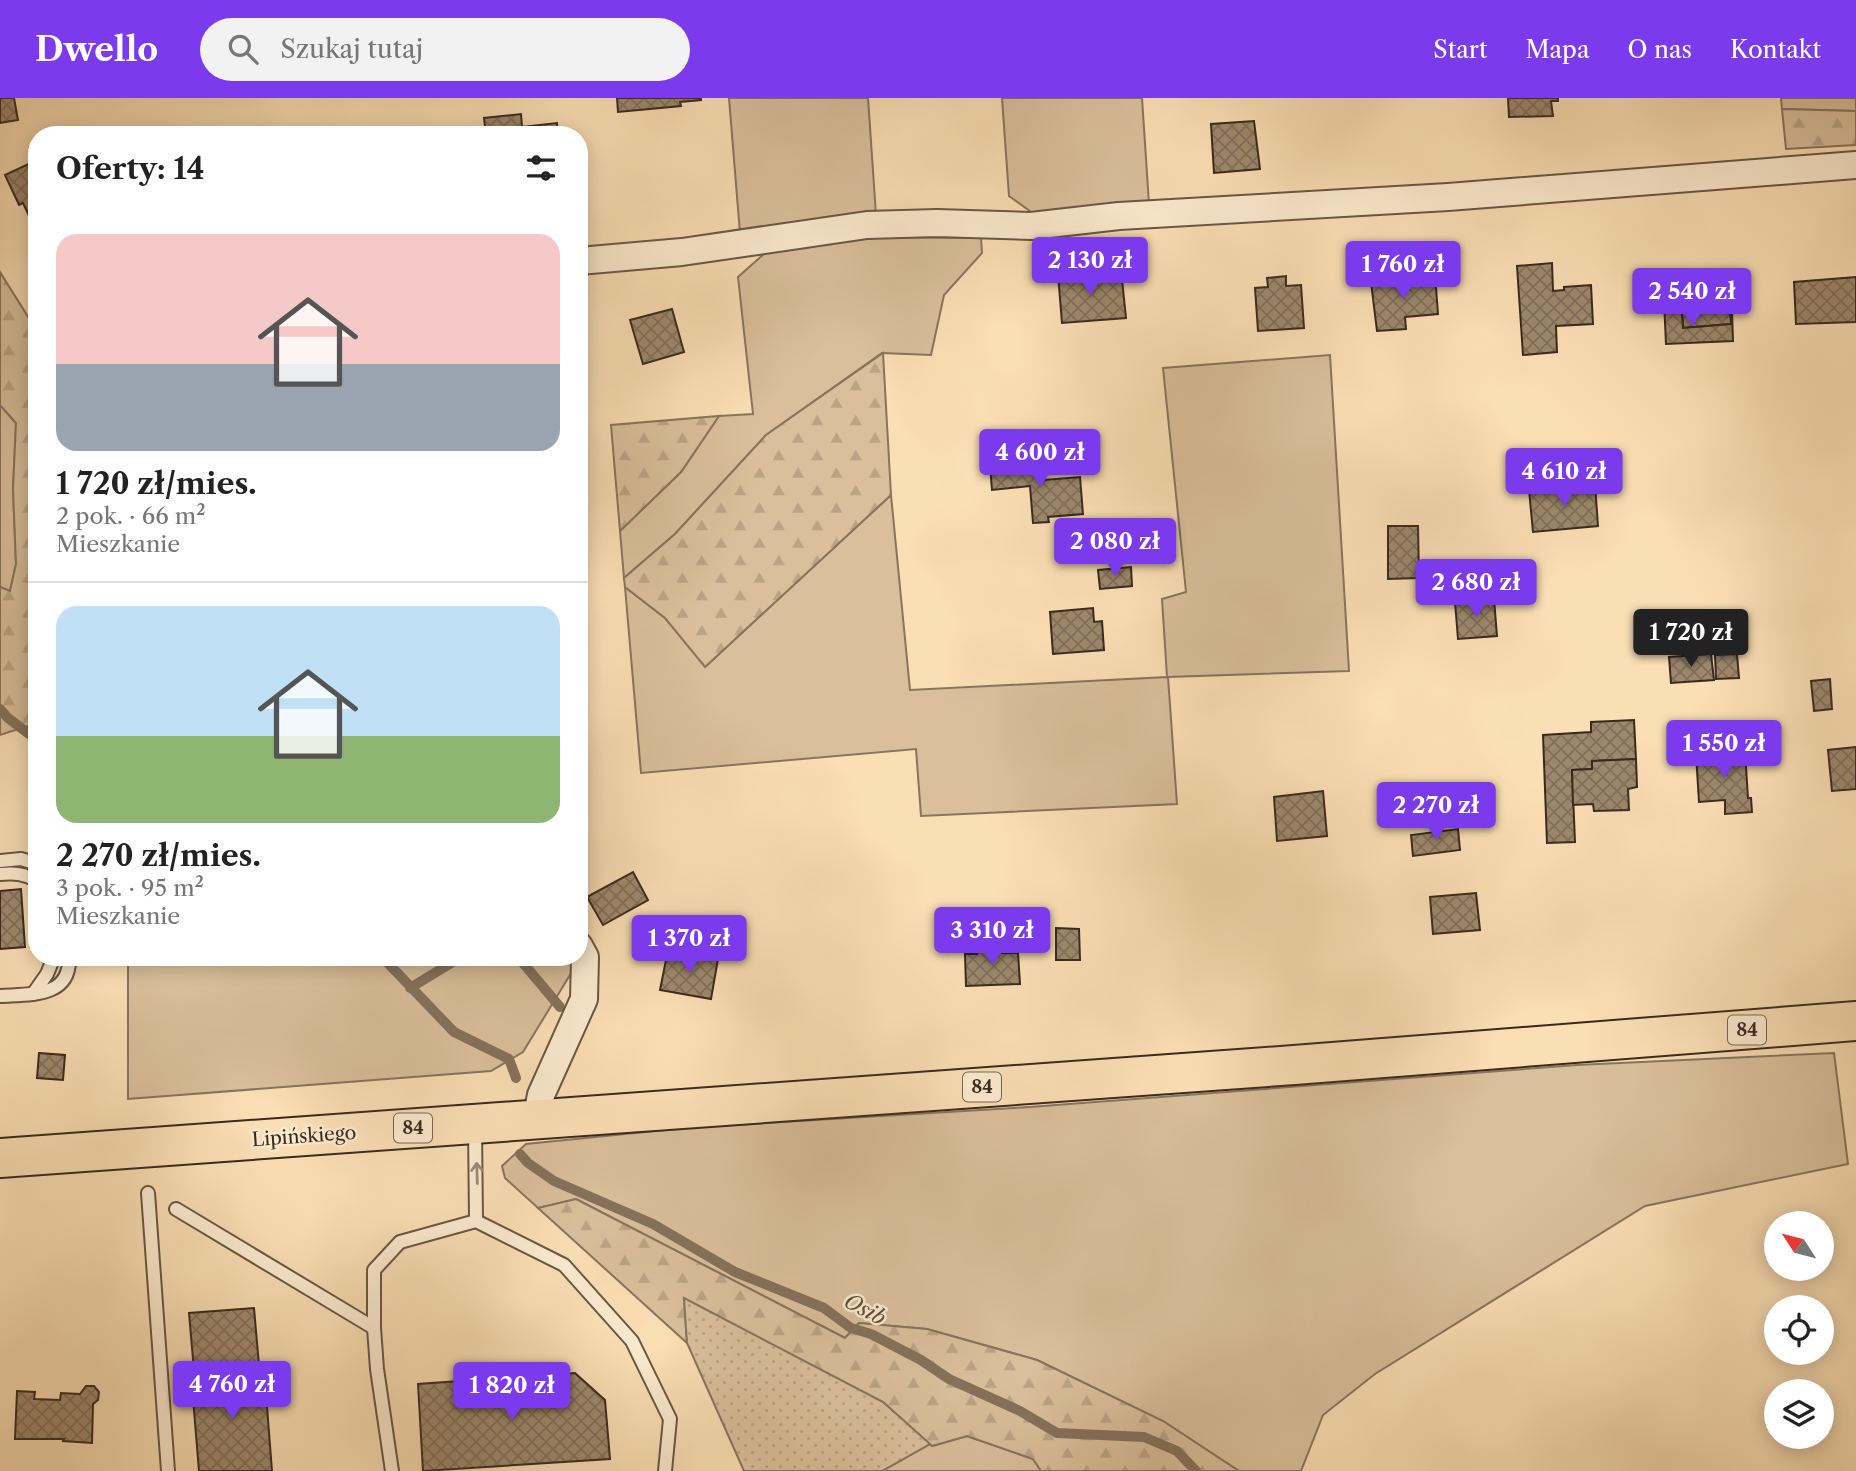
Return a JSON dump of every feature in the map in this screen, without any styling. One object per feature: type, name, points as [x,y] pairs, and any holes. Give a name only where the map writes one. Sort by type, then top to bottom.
[{"type":"main road","name":"Lipińskiego","points":[[0,1158],[1856,1021]]},
{"type":"street","points":[[588,260],[682,251],[867,225],[937,223],[1031,226],[1119,216],[1448,197],[1856,164]]},
{"type":"street","points":[[536,1119],[541,1095],[584,999],[585,966]]},
{"type":"lane","points":[[0,861],[21,859],[28,861]]},
{"type":"lane","points":[[0,874],[28,875]]},
{"type":"lane","points":[[33,994],[50,966]]},
{"type":"lane","points":[[0,996],[49,991],[60,985],[66,976],[68,966]]},
{"type":"lane","points":[[475,1124],[476,1221]]},
{"type":"lane","points":[[148,1193],[168,1471]]},
{"type":"lane","points":[[176,1209],[374,1328]]},
{"type":"lane","points":[[392,1471],[377,1369],[374,1270],[400,1242],[476,1221],[564,1265],[632,1341],[670,1419],[665,1471]]},
{"type":"green space","points":[[729,98],[868,98],[876,215],[740,233]]},
{"type":"green space","points":[[1002,98],[1142,98],[1149,204],[1034,214],[1009,196]]},
{"type":"green space","points":[[1781,98],[1856,98],[1856,111],[1782,109]]},
{"type":"green space","points":[[1782,109],[1856,111],[1856,145],[1786,149]]},
{"type":"green space","points":[[864,237],[981,238],[982,253],[944,295],[931,355],[882,353],[766,435],[675,534],[624,578],[620,531],[681,472],[719,416],[753,414],[738,277],[765,253]]},
{"type":"green space","points":[[0,272],[28,317],[28,726],[0,735],[0,587],[10,591],[16,564],[13,489],[16,423],[0,405]]},
{"type":"green space","points":[[883,353],[891,495],[705,667],[665,618],[625,587],[624,578],[675,534],[766,435]]},
{"type":"green space","points":[[1330,355],[1349,671],[1168,677],[1177,804],[921,816],[916,749],[641,773],[625,587],[665,618],[706,666],[891,495],[910,690],[1167,677],[1162,599],[1186,592],[1163,368]]},
{"type":"green space","points":[[0,405],[16,423],[13,489],[16,564],[10,591],[0,587]]},
{"type":"green space","points":[[719,416],[681,472],[620,531],[611,425]]},
{"type":"green space","points":[[128,966],[575,966],[523,1052],[491,1071],[128,1099]]},
{"type":"green space","points":[[1834,1053],[1848,1164],[1645,1206],[1375,1374],[1323,1415],[1301,1471],[1239,1471],[1163,1421],[1037,1360],[927,1329],[859,1323],[845,1338],[576,1199],[538,1208],[505,1178],[502,1166],[526,1144],[685,1128],[1030,1107],[1577,1065]]},
{"type":"green space","points":[[576,1199],[845,1338],[859,1323],[927,1329],[1037,1360],[1163,1421],[1239,1471],[1041,1471],[1033,1459],[967,1436],[932,1446],[883,1402],[684,1299],[687,1343],[538,1208]]},
{"type":"green space","points":[[684,1298],[883,1402],[930,1444],[882,1471],[744,1471],[687,1343]]},
{"type":"green space","points":[[967,1436],[1033,1459],[1041,1471],[882,1471],[930,1444],[933,1446]]},
{"type":"building","points":[[0,98],[14,98],[18,120],[0,123]]},
{"type":"building","points":[[617,98],[701,100],[680,102],[681,106],[618,112]]},
{"type":"building","points":[[1508,98],[1558,98],[1558,101],[1551,101],[1553,116],[1509,117]]},
{"type":"building","points":[[521,114],[522,126],[485,126],[484,118]]},
{"type":"building","points":[[1254,121],[1260,169],[1214,173],[1211,124]]},
{"type":"building","points":[[557,123],[557,126],[531,126]]},
{"type":"building","points":[[28,164],[28,214],[23,203],[19,205],[5,175]]},
{"type":"building","points":[[1552,263],[1553,291],[1564,290],[1564,287],[1591,285],[1593,324],[1556,326],[1557,352],[1523,355],[1517,266]]},
{"type":"building","points":[[1102,269],[1103,280],[1122,279],[1126,318],[1062,323],[1058,274]]},
{"type":"building","points":[[1435,274],[1438,314],[1405,317],[1406,329],[1377,331],[1371,282]]},
{"type":"building","points":[[1286,276],[1286,286],[1301,285],[1304,328],[1258,331],[1255,288],[1268,287],[1267,278]]},
{"type":"building","points":[[1856,277],[1856,322],[1796,324],[1794,282]]},
{"type":"building","points":[[1746,280],[1748,310],[1730,311],[1731,324],[1683,328],[1680,285]]},
{"type":"building","points":[[1664,301],[1681,301],[1683,328],[1731,324],[1732,311],[1733,341],[1666,344]]},
{"type":"building","points":[[672,309],[684,352],[643,364],[630,320]]},
{"type":"building","points":[[1042,460],[1044,480],[1080,477],[1083,514],[1048,517],[1049,522],[1033,523],[1030,486],[992,490],[990,465]]},
{"type":"building","points":[[1595,484],[1598,526],[1533,532],[1529,490]]},
{"type":"building","points":[[1388,526],[1418,526],[1419,578],[1388,579]]},
{"type":"building","points":[[1131,567],[1132,586],[1100,589],[1098,570]]},
{"type":"building","points":[[1494,599],[1497,636],[1458,639],[1455,602]]},
{"type":"building","points":[[1093,608],[1094,622],[1102,621],[1104,650],[1053,654],[1050,612]]},
{"type":"building","points":[[1711,654],[1714,680],[1671,683],[1669,657]]},
{"type":"building","points":[[1737,654],[1739,678],[1716,679],[1715,655]]},
{"type":"building","points":[[1830,679],[1832,709],[1814,711],[1811,681]]},
{"type":"building","points":[[1634,720],[1636,759],[1592,761],[1592,769],[1572,770],[1575,842],[1547,843],[1543,735],[1591,732],[1591,722]]},
{"type":"building","points":[[1856,747],[1856,789],[1832,791],[1828,750]]},
{"type":"building","points":[[1745,751],[1748,798],[1751,798],[1752,812],[1725,814],[1725,800],[1699,802],[1696,754]]},
{"type":"building","points":[[1636,759],[1637,787],[1628,789],[1629,810],[1594,811],[1593,804],[1573,805],[1572,770],[1592,769],[1592,761]]},
{"type":"building","points":[[1323,791],[1327,836],[1277,841],[1274,797]]},
{"type":"building","points":[[1458,829],[1460,850],[1413,856],[1411,835]]},
{"type":"building","points":[[633,872],[648,900],[603,925],[588,896]]},
{"type":"building","points":[[21,889],[25,947],[0,949],[0,891]]},
{"type":"building","points":[[1476,893],[1480,930],[1433,934],[1430,897]]},
{"type":"building","points":[[1056,928],[1079,929],[1080,960],[1056,960]]},
{"type":"building","points":[[977,944],[1002,944],[1002,953],[1018,953],[1020,984],[966,986],[965,954],[977,954]]},
{"type":"building","points":[[668,950],[718,959],[711,999],[660,990]]},
{"type":"building","points":[[39,1053],[65,1055],[63,1080],[37,1078]]},
{"type":"building","points":[[254,1308],[259,1365],[194,1371],[189,1313]]},
{"type":"building","points":[[264,1368],[272,1471],[199,1471],[191,1374]]},
{"type":"building","points":[[575,1373],[605,1400],[610,1459],[423,1471],[418,1384]]},
{"type":"building","points":[[86,1386],[94,1386],[99,1392],[98,1400],[93,1404],[92,1443],[63,1441],[64,1439],[15,1439],[17,1391],[35,1392],[34,1399],[60,1400],[61,1393],[80,1394]]},
{"type":"waterway","name":"Osib","points":[[0,709],[28,733]]},
{"type":"waterway","name":"Osib","points":[[391,966],[454,1032],[509,1059],[516,1078]]},
{"type":"waterway","points":[[410,988],[446,966]]},
{"type":"waterway","points":[[526,966],[560,1007]]},
{"type":"waterway","name":"Osib","points":[[520,1154],[554,1181],[653,1224],[735,1272],[824,1308],[851,1328],[871,1334],[921,1360],[949,1379],[1020,1411],[1057,1433],[1144,1437],[1177,1451],[1196,1471]]}]
